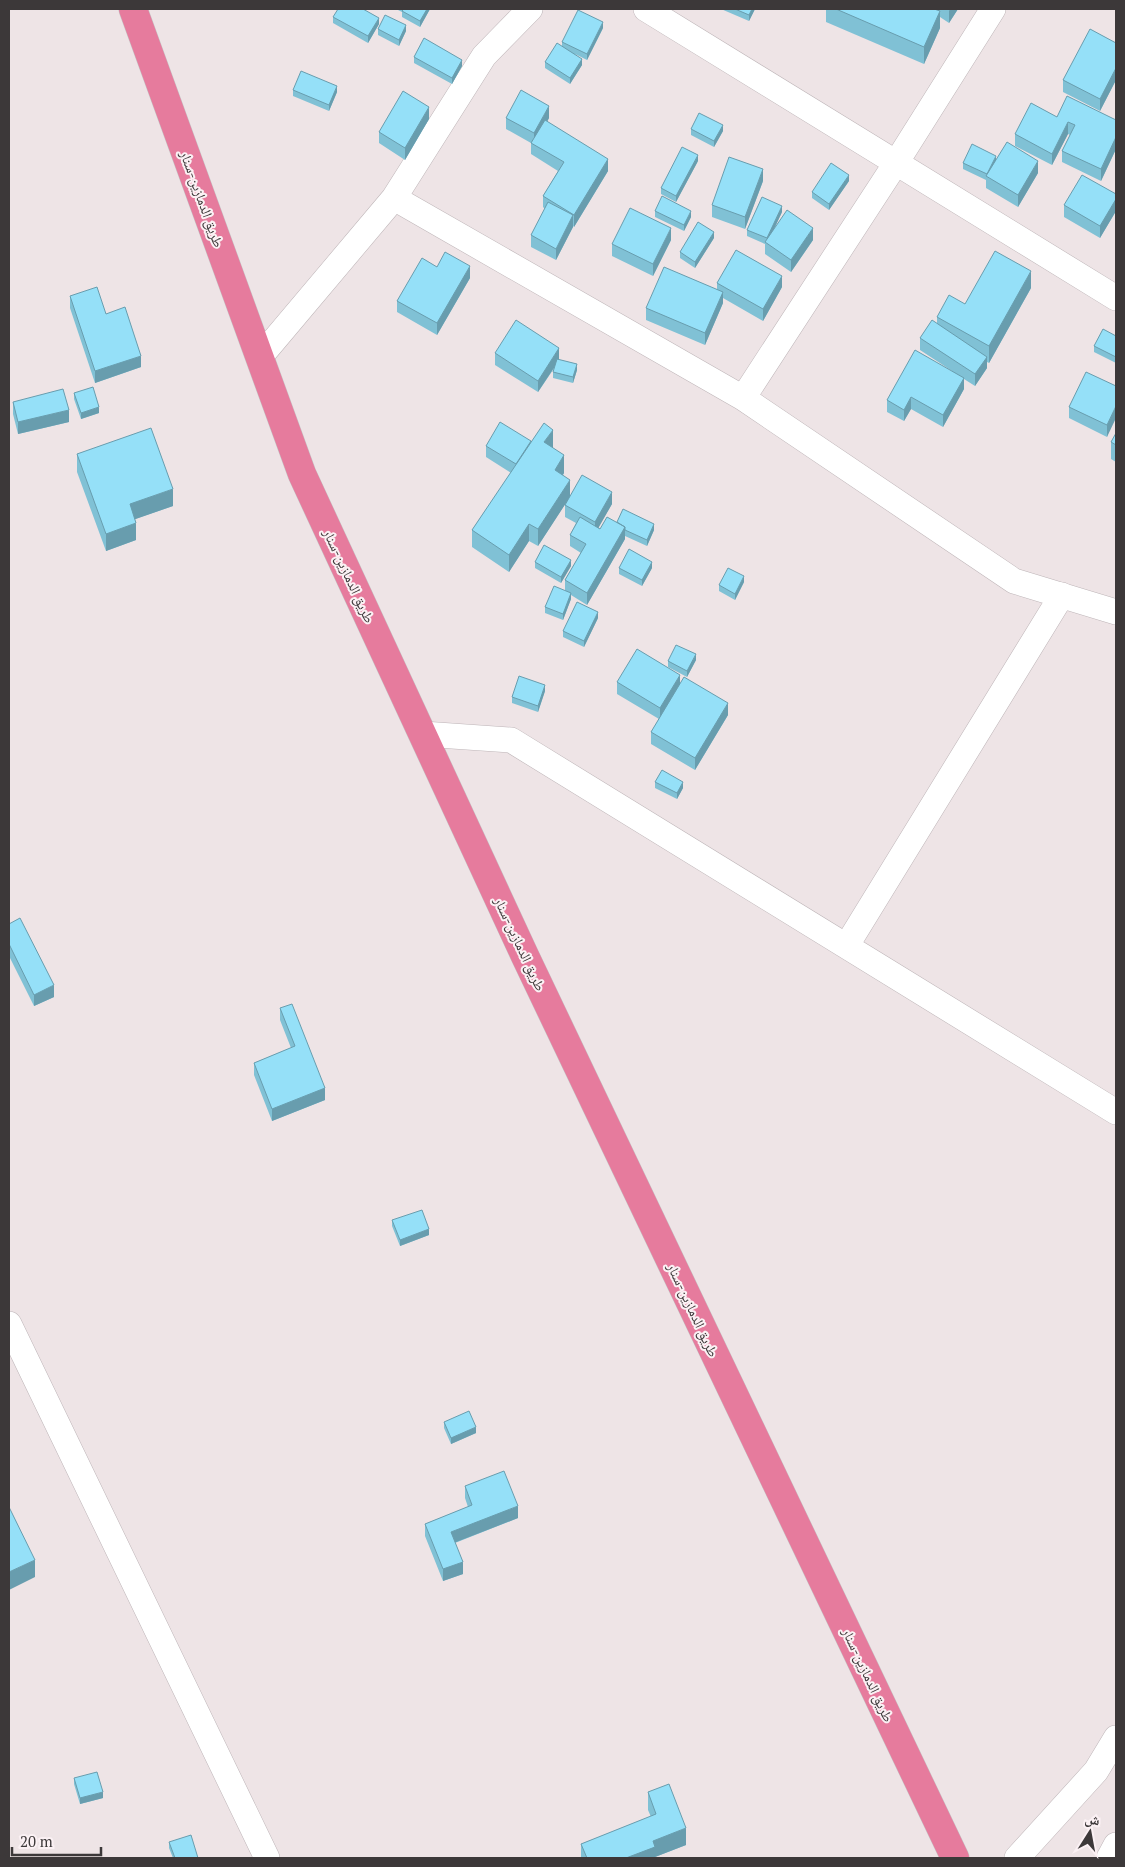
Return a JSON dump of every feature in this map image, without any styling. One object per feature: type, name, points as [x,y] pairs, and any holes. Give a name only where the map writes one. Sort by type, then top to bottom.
[{"type":"highway","name":"طريق الدمازين-سنار","points":[[134,9],[302,474],[529,965],[955,1858]]},
{"type":"street","points":[[260,357],[394,198],[484,56],[530,9]]},
{"type":"street","points":[[646,9],[1116,298]]},
{"type":"street","points":[[743,398],[896,163],[993,9]]},
{"type":"street","points":[[394,198],[743,398],[1014,581],[1116,612]]},
{"type":"street","points":[[846,945],[1062,595]]},
{"type":"street","points":[[423,734],[511,740],[1116,1112]]},
{"type":"street","points":[[9,1324],[267,1858]]},
{"type":"street","points":[[1017,1858],[1096,1771],[1116,1738]]},
{"type":"street","points":[[1109,1858],[1116,1845]]},
{"type":"building","points":[[338,9],[363,9],[379,18],[368,36],[333,17]]},
{"type":"building","points":[[404,9],[427,9],[420,21],[402,11]]},
{"type":"building","points":[[735,9],[752,9],[749,15]]},
{"type":"building","points":[[836,9],[934,9],[940,11],[924,47]]},
{"type":"building","points":[[578,10],[603,22],[587,54],[562,42]]},
{"type":"building","points":[[385,15],[406,25],[399,40],[378,29]]},
{"type":"building","points":[[1090,29],[1116,43],[1116,68],[1100,99],[1063,80]]},
{"type":"building","points":[[424,38],[462,60],[452,78],[414,57]]},
{"type":"building","points":[[557,43],[582,59],[570,78],[545,62]]},
{"type":"building","points":[[301,71],[337,86],[329,105],[293,90]]},
{"type":"building","points":[[521,90],[549,106],[534,133],[506,118]]},
{"type":"building","points":[[403,91],[429,107],[405,148],[379,132]]},
{"type":"building","points":[[1067,96],[1116,120],[1116,137],[1101,169],[1062,151],[1075,125],[1068,122],[1052,154],[1015,134],[1031,103],[1057,117]]},
{"type":"building","points":[[699,113],[723,125],[714,141],[691,129]]},
{"type":"building","points":[[545,120],[608,159],[574,215],[543,196],[564,162],[531,143]]},
{"type":"building","points":[[1007,142],[1038,161],[1018,195],[986,176]]},
{"type":"building","points":[[972,144],[996,156],[987,174],[963,163]]},
{"type":"building","points":[[682,147],[698,155],[676,196],[661,188]]},
{"type":"building","points":[[729,157],[763,169],[745,217],[712,205]]},
{"type":"building","points":[[831,163],[849,175],[829,204],[812,192]]},
{"type":"building","points":[[1082,175],[1116,194],[1116,199],[1100,226],[1064,205]]},
{"type":"building","points":[[662,196],[691,211],[684,225],[655,211]]},
{"type":"building","points":[[762,197],[782,206],[767,238],[747,230]]},
{"type":"building","points":[[548,202],[573,215],[556,249],[531,235]]},
{"type":"building","points":[[630,208],[671,228],[653,264],[612,244]]},
{"type":"building","points":[[787,210],[813,228],[791,260],[765,242]]},
{"type":"building","points":[[698,222],[714,232],[695,262],[680,252]]},
{"type":"building","points":[[736,250],[782,276],[763,309],[717,283]]},
{"type":"building","points":[[995,251],[1031,271],[989,346],[937,317],[949,295],[965,304]]},
{"type":"building","points":[[445,252],[470,266],[437,323],[397,301],[422,258],[437,267]]},
{"type":"building","points":[[664,267],[723,292],[705,333],[646,308]]},
{"type":"building","points":[[97,287],[106,314],[125,307],[141,356],[95,371],[70,296]]},
{"type":"building","points":[[516,320],[559,348],[538,381],[495,353]]},
{"type":"building","points":[[932,320],[987,357],[975,374],[920,338]]},
{"type":"building","points":[[1103,329],[1116,336],[1116,357],[1094,346]]},
{"type":"building","points":[[915,350],[964,378],[943,415],[911,397],[904,410],[887,400]]},
{"type":"building","points":[[557,359],[577,364],[573,377],[553,372]]},
{"type":"building","points":[[1086,372],[1116,386],[1116,406],[1107,425],[1069,407]]},
{"type":"building","points":[[93,387],[99,407],[81,413],[74,393]]},
{"type":"building","points":[[63,389],[69,410],[18,422],[13,402]]},
{"type":"building","points":[[500,422],[531,441],[516,464],[486,446]]},
{"type":"building","points":[[544,423],[553,430],[544,442],[564,455],[555,470],[570,480],[538,529],[529,524],[509,555],[472,530]]},
{"type":"building","points":[[151,428],[173,489],[130,504],[136,523],[106,534],[77,454]]},
{"type":"building","points":[[1116,433],[1116,445],[1111,442]]},
{"type":"building","points":[[582,475],[612,492],[595,522],[565,505]]},
{"type":"building","points":[[623,509],[654,524],[647,540],[625,530],[625,527],[617,522]]},
{"type":"building","points":[[580,517],[600,529],[607,517],[625,527],[587,593],[565,580],[586,544],[570,535]]},
{"type":"building","points":[[544,545],[571,560],[561,577],[535,562]]},
{"type":"building","points":[[629,549],[652,562],[642,580],[619,568]]},
{"type":"building","points":[[728,568],[744,576],[735,594],[719,585]]},
{"type":"building","points":[[554,586],[571,593],[563,614],[545,607]]},
{"type":"building","points":[[577,602],[598,612],[584,641],[563,631]]},
{"type":"building","points":[[676,645],[696,654],[687,671],[668,661]]},
{"type":"building","points":[[637,649],[680,675],[660,708],[617,682]]},
{"type":"building","points":[[519,676],[545,685],[538,706],[512,697]]},
{"type":"building","points":[[684,677],[728,703],[695,758],[651,732]]},
{"type":"building","points":[[662,770],[683,782],[677,793],[655,782]]},
{"type":"building","points":[[20,918],[54,985],[34,995],[9,944],[9,924]]},
{"type":"building","points":[[292,1004],[325,1088],[272,1109],[254,1063],[295,1046],[280,1008]]},
{"type":"building","points":[[422,1210],[429,1229],[400,1240],[392,1220]]},
{"type":"building","points":[[469,1411],[476,1427],[451,1438],[444,1422]]},
{"type":"building","points":[[504,1471],[518,1506],[451,1532],[463,1562],[443,1569],[425,1524],[472,1505],[465,1486]]},
{"type":"building","points":[[9,1507],[35,1560],[9,1572]]},
{"type":"building","points":[[97,1772],[103,1792],[80,1798],[74,1778]]},
{"type":"building","points":[[669,1784],[686,1828],[653,1841],[655,1847],[626,1858],[587,1858],[581,1844],[656,1814],[648,1792]]},
{"type":"building","points":[[191,1835],[198,1858],[175,1858],[169,1842]]}]
